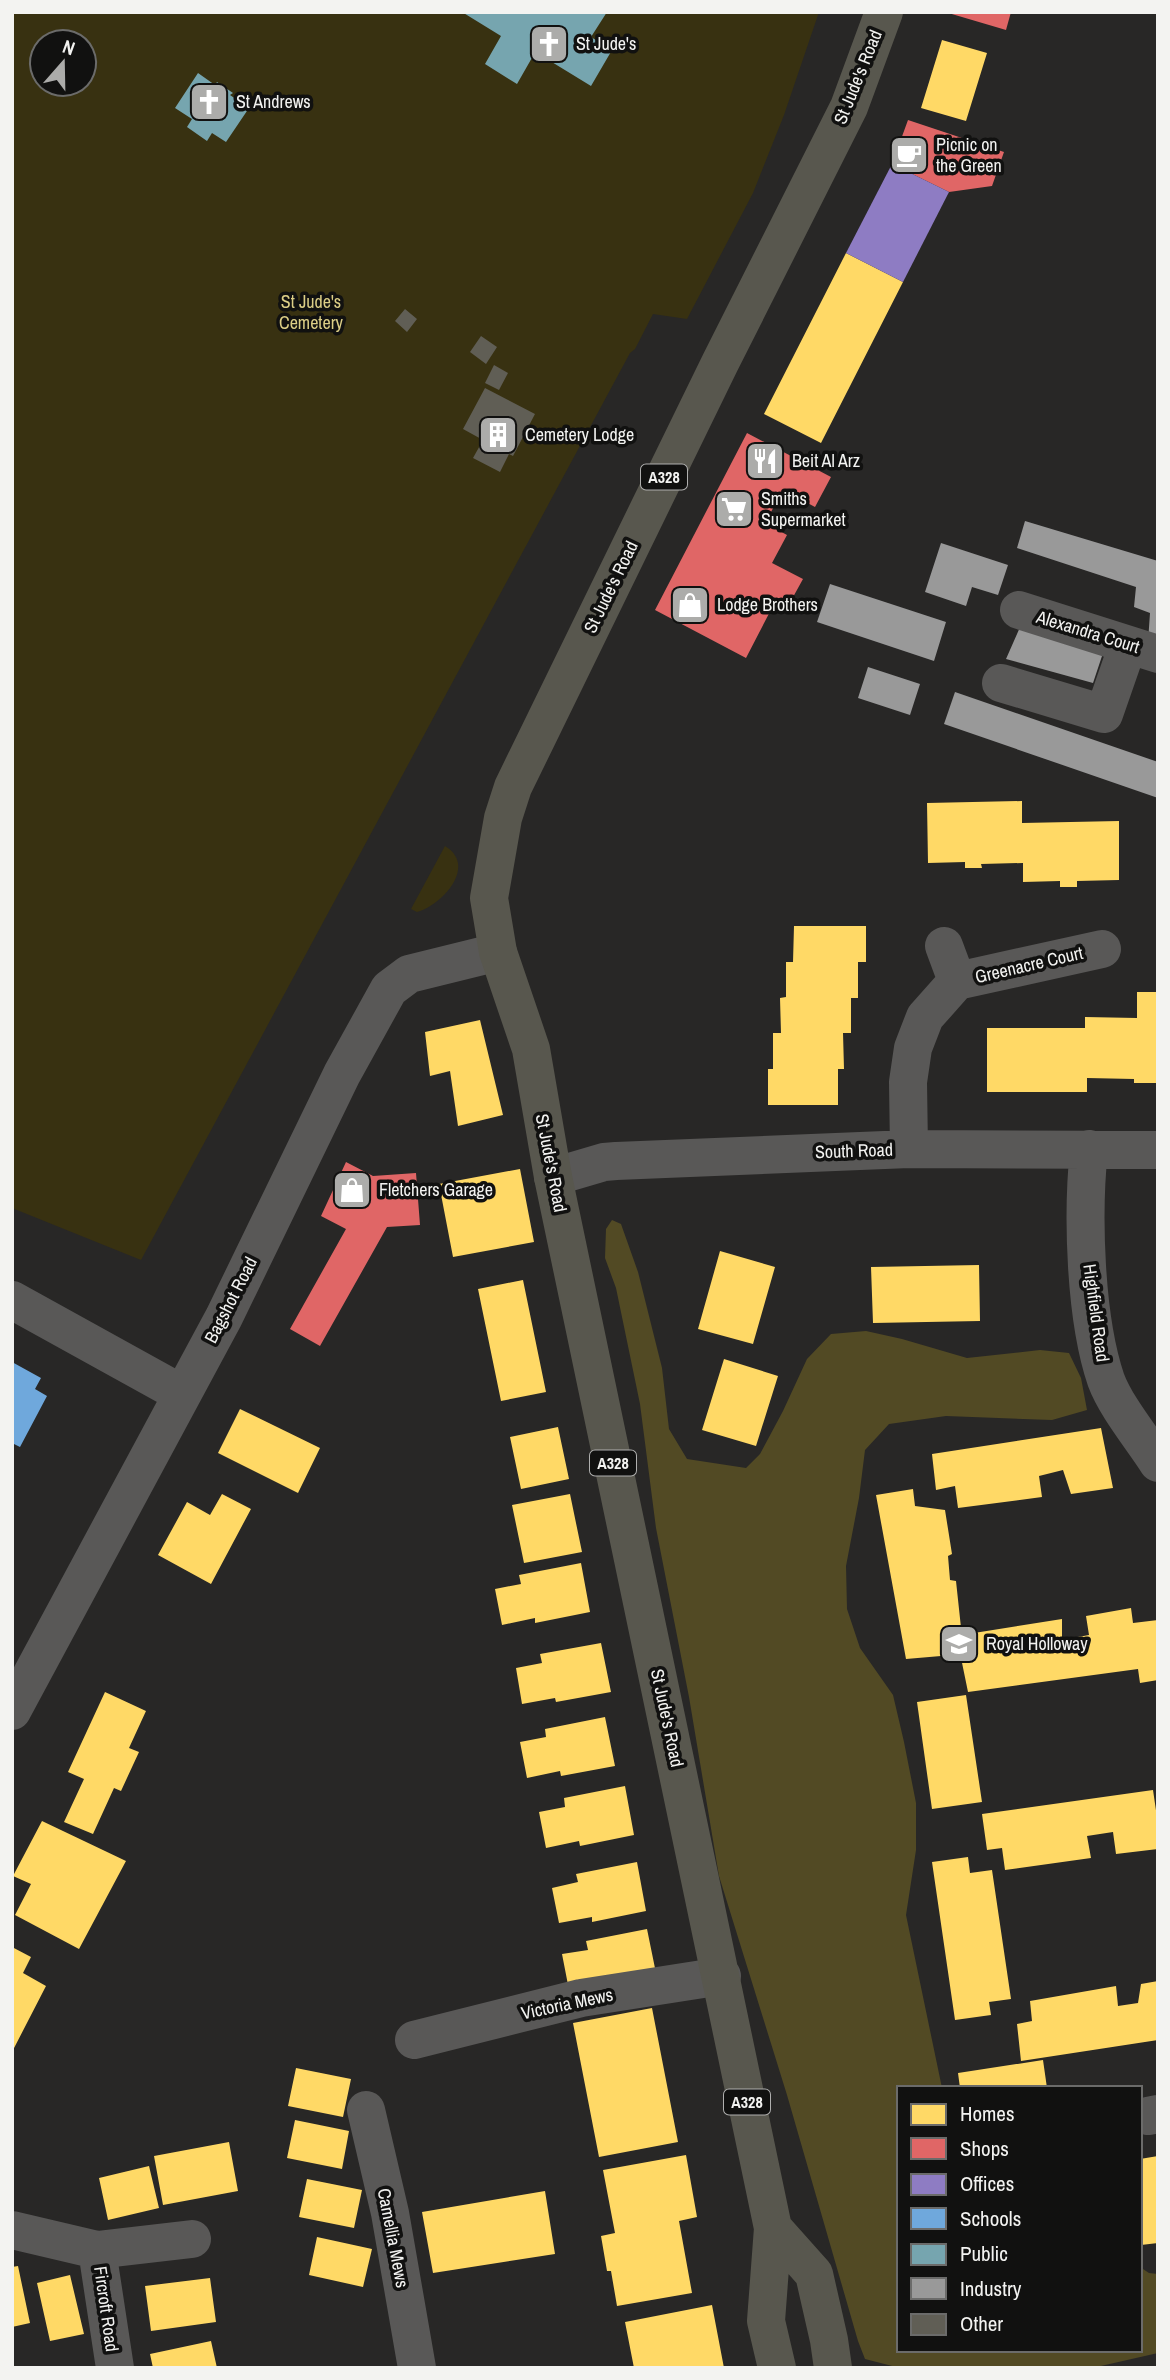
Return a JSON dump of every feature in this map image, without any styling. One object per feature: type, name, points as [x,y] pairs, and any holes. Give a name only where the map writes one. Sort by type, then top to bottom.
[{"type":"main road","name":"St Jude's Road","points":[[773,2228],[553,1177],[531,1049],[498,952],[489,898],[503,818],[513,787],[707,388],[849,107],[884,12]]},
{"type":"main road","points":[[773,2228],[766,2322],[777,2368]]},
{"type":"main road","points":[[773,2228],[814,2274],[833,2368]]},
{"type":"street","name":"Alexandra Court","points":[[1019,610],[1143,649]]},
{"type":"street","points":[[1001,682],[1104,714],[1143,649]]},
{"type":"street","name":"Greenacre Court","points":[[909,1149],[908,1082],[912,1048],[950,964],[1102,948]]},
{"type":"street","name":"Bagshot Road","points":[[12,1711],[183,1394],[342,1074],[390,989],[409,974],[498,952]]},
{"type":"street","name":"South Road","points":[[553,1177],[616,1161],[909,1149],[1158,1150]]},
{"type":"street","name":"Highfield Road","points":[[1088,1149],[1084,1194],[1093,1319],[1099,1353],[1107,1382],[1158,1463]]},
{"type":"street","points":[[12,1300],[183,1394]]},
{"type":"street","name":"Victoria Mews","points":[[414,2040],[581,1998],[722,1976]]},
{"type":"street","name":"Camellia Mews","points":[[366,2110],[390,2213],[417,2368]]},
{"type":"street","name":"Fircroft Road","points":[[12,2230],[97,2250],[192,2239]]},
{"type":"street","name":"Fircroft Road","points":[[97,2250],[115,2368]]},
{"type":"green space","name":"St Jude's Cemetery","points":[[12,12],[819,12],[784,115],[753,193],[687,319],[653,314],[635,349],[630,353],[141,1260],[12,1208]]},
{"type":"green space","points":[[445,846],[454,854],[458,864],[453,884],[437,902],[417,912],[411,909]]},
{"type":"shaded area","points":[[612,1220],[621,1224],[638,1272],[662,1368],[669,1429],[687,1459],[746,1468],[760,1454],[807,1359],[831,1334],[866,1331],[967,1358],[1040,1350],[1069,1353],[1081,1378],[1087,1410],[1052,1420],[946,1416],[889,1424],[865,1450],[846,1566],[847,1609],[860,1648],[893,1695],[904,1742],[916,1803],[916,1850],[906,1915],[942,2086],[897,2086],[897,2352],[1142,2352],[1142,2268],[1158,2274],[1158,2353],[1092,2368],[900,2368],[865,2359],[719,1876],[689,1697],[656,1528],[640,1404],[616,1288],[605,1258],[606,1229]]},
{"type":"building: Homes","points":[[942,40],[987,53],[966,121],[921,108]]},
{"type":"building: Homes","points":[[846,253],[903,282],[821,443],[764,414]]},
{"type":"building: Homes","points":[[1022,801],[1022,823],[1119,821],[1119,880],[1077,881],[1077,887],[1060,887],[1060,881],[1023,882],[1023,863],[981,864],[982,868],[965,868],[965,862],[928,863],[927,803]]},
{"type":"building: Homes","points":[[794,926],[866,926],[866,962],[858,962],[858,998],[851,998],[851,1033],[843,1033],[844,1069],[838,1069],[838,1105],[768,1105],[768,1069],[773,1069],[773,1033],[781,1033],[780,998],[786,997],[786,962],[793,962]]},
{"type":"building: Homes","points":[[1137,992],[1158,992],[1158,1083],[1134,1083],[1134,1079],[1087,1078],[1087,1092],[987,1092],[987,1028],[1085,1028],[1085,1017],[1137,1018]]},
{"type":"building: Homes","points":[[480,1020],[503,1115],[458,1126],[450,1071],[430,1076],[425,1032]]},
{"type":"building: Homes","points":[[520,1169],[534,1242],[453,1257],[439,1184]]},
{"type":"building: Homes","points":[[720,1251],[775,1267],[753,1344],[698,1329]]},
{"type":"building: Homes","points":[[979,1265],[980,1321],[873,1323],[871,1267]]},
{"type":"building: Homes","points":[[523,1280],[546,1392],[501,1401],[478,1289]]},
{"type":"building: Homes","points":[[724,1359],[778,1376],[756,1446],[702,1430]]},
{"type":"building: Homes","points":[[240,1409],[320,1448],[298,1493],[218,1453]]},
{"type":"building: Homes","points":[[558,1427],[569,1479],[521,1489],[510,1437]]},
{"type":"building: Homes","points":[[1101,1428],[1113,1488],[1071,1494],[1063,1470],[1039,1476],[1042,1497],[958,1508],[955,1486],[936,1490],[932,1454]]},
{"type":"building: Homes","points":[[913,1489],[915,1506],[945,1510],[952,1554],[948,1556],[950,1580],[956,1581],[962,1637],[940,1641],[941,1656],[906,1659],[876,1495]]},
{"type":"building: Homes","points":[[222,1494],[251,1509],[211,1584],[158,1555],[187,1502],[210,1515]]},
{"type":"building: Homes","points":[[570,1494],[582,1552],[524,1563],[512,1505]]},
{"type":"building: Homes","points":[[581,1563],[590,1612],[535,1623],[535,1618],[502,1625],[495,1589],[521,1584],[519,1575]]},
{"type":"building: Homes","points":[[1131,1608],[1133,1623],[1158,1620],[1158,1680],[1140,1683],[1138,1669],[968,1692],[960,1653],[975,1651],[974,1633],[1062,1619],[1062,1640],[1089,1635],[1086,1616]]},
{"type":"building: Homes","points":[[601,1643],[611,1692],[556,1702],[555,1698],[522,1704],[516,1668],[542,1663],[540,1654]]},
{"type":"building: Homes","points":[[105,1692],[146,1711],[129,1748],[139,1752],[121,1791],[114,1788],[93,1834],[64,1822],[84,1779],[68,1772]]},
{"type":"building: Homes","points":[[966,1695],[982,1802],[932,1809],[917,1702]]},
{"type":"building: Homes","points":[[605,1717],[615,1766],[561,1776],[560,1771],[527,1778],[520,1742],[546,1737],[545,1729]]},
{"type":"building: Homes","points":[[625,1786],[634,1835],[580,1846],[579,1841],[546,1848],[539,1812],[565,1807],[564,1798]]},
{"type":"building: Homes","points":[[1153,1790],[1158,1824],[1158,1849],[1116,1854],[1113,1832],[1087,1836],[1091,1858],[1005,1870],[1002,1848],[987,1850],[982,1814]]},
{"type":"building: Homes","points":[[42,1821],[126,1861],[79,1949],[15,1915],[31,1884],[13,1876]]},
{"type":"building: Homes","points":[[968,1857],[970,1873],[992,1870],[1011,1999],[989,2002],[991,2015],[955,2020],[932,1862]]},
{"type":"building: Homes","points":[[637,1862],[646,1911],[592,1922],[592,1917],[559,1923],[552,1888],[578,1882],[576,1874]]},
{"type":"building: Homes","points":[[647,1929],[657,1978],[569,1990],[562,1954],[588,1950],[586,1941]]},
{"type":"building: Homes","points":[[12,1947],[31,1957],[23,1973],[46,1986],[12,2052]]},
{"type":"building: Homes","points":[[1158,1981],[1158,2040],[1021,2061],[1017,2024],[1032,2021],[1030,2001],[1116,1986],[1118,2006],[1138,2003],[1141,1984]]},
{"type":"building: Homes","points":[[652,2008],[678,2142],[599,2157],[573,2023]]},
{"type":"building: Homes","points":[[1043,2060],[1047,2086],[960,2086],[958,2073]]},
{"type":"building: Homes","points":[[296,2068],[351,2079],[343,2117],[288,2106]]},
{"type":"building: Homes","points":[[295,2120],[349,2131],[342,2169],[287,2158]]},
{"type":"building: Homes","points":[[229,2142],[238,2191],[163,2205],[154,2156]]},
{"type":"building: Homes","points":[[686,2155],[697,2217],[679,2221],[692,2293],[617,2306],[601,2236],[615,2233],[603,2170]]},
{"type":"building: Homes","points":[[1158,2156],[1158,2243],[1142,2245],[1142,2159]]},
{"type":"building: Homes","points":[[149,2166],[159,2208],[108,2220],[99,2178]]},
{"type":"building: Homes","points":[[307,2179],[362,2190],[354,2228],[299,2217]]},
{"type":"building: Homes","points":[[545,2191],[555,2254],[433,2273],[422,2212]]},
{"type":"building: Homes","points":[[317,2237],[372,2249],[363,2287],[309,2275]]},
{"type":"building: Homes","points":[[18,2266],[30,2323],[12,2327],[12,2267]]},
{"type":"building: Homes","points":[[70,2275],[84,2334],[50,2341],[37,2283]]},
{"type":"building: Homes","points":[[210,2278],[216,2322],[151,2331],[145,2286]]},
{"type":"building: Homes","points":[[712,2305],[724,2368],[634,2368],[625,2322]]},
{"type":"building: Homes","points":[[211,2341],[217,2368],[153,2368],[150,2354]]},
{"type":"building: Shops","points":[[945,12],[1011,12],[1006,30]]},
{"type":"building: Shops","points":[[908,120],[1004,152],[992,186],[949,192],[892,164]]},
{"type":"building: Shops","points":[[747,433],[831,477],[815,507],[783,490],[765,523],[787,535],[772,563],[803,579],[787,608],[775,602],[746,658],[655,610]]},
{"type":"building: Shops","points":[[346,1162],[373,1176],[416,1173],[420,1225],[387,1227],[320,1346],[290,1329],[346,1229],[321,1216]]},
{"type":"building: Offices","points":[[892,164],[949,192],[903,282],[846,253]]},
{"type":"building: Schools","points":[[12,1362],[41,1378],[35,1389],[47,1396],[20,1447],[12,1443]]},
{"type":"building: Public","name":"St Jude's","points":[[462,12],[607,12],[591,37],[612,50],[591,86],[542,56],[540,60],[533,56],[517,84],[485,64],[501,36]]},
{"type":"building: Public","name":"St Andrews","points":[[198,73],[215,85],[217,82],[249,108],[226,142],[212,133],[207,141],[187,127],[192,119],[175,108]]},
{"type":"building: Industry","points":[[1025,521],[1158,561],[1158,643],[1148,642],[1150,613],[1134,607],[1136,587],[1017,548]]},
{"type":"building: Industry","points":[[941,543],[1008,565],[998,595],[972,587],[966,606],[925,592]]},
{"type":"building: Industry","points":[[830,584],[946,622],[934,661],[817,622]]},
{"type":"building: Industry","points":[[1021,625],[1104,650],[1093,683],[1006,659]]},
{"type":"building: Industry","points":[[868,667],[920,684],[910,715],[858,698]]},
{"type":"building: Industry","points":[[955,692],[1158,762],[1158,798],[944,724]]},
{"type":"building: Other","points":[[405,309],[417,319],[407,332],[395,321]]},
{"type":"building: Other","points":[[481,336],[497,347],[486,364],[470,352]]},
{"type":"building: Other","points":[[494,365],[508,373],[499,390],[485,383]]},
{"type":"building: Other","name":"Cemetery Lodge","points":[[485,388],[535,414],[513,456],[509,454],[500,472],[473,458],[483,440],[463,429]]},
{"type":"place","name":"St Jude's","points":[[549,44]]},
{"type":"place","name":"St Andrews","points":[[209,102]]},
{"type":"place","name":"Picnic on the Green","points":[[909,155]]},
{"type":"place","name":"Cemetery Lodge","points":[[498,435]]},
{"type":"place","name":"Beit Al Arz","points":[[765,461]]},
{"type":"place","name":"Smiths Supermarket","points":[[734,509]]},
{"type":"place","name":"Lodge Brothers","points":[[690,605]]},
{"type":"place","name":"Fletchers Garage","points":[[352,1190]]},
{"type":"place","name":"Royal Holloway","points":[[959,1644]]}]
